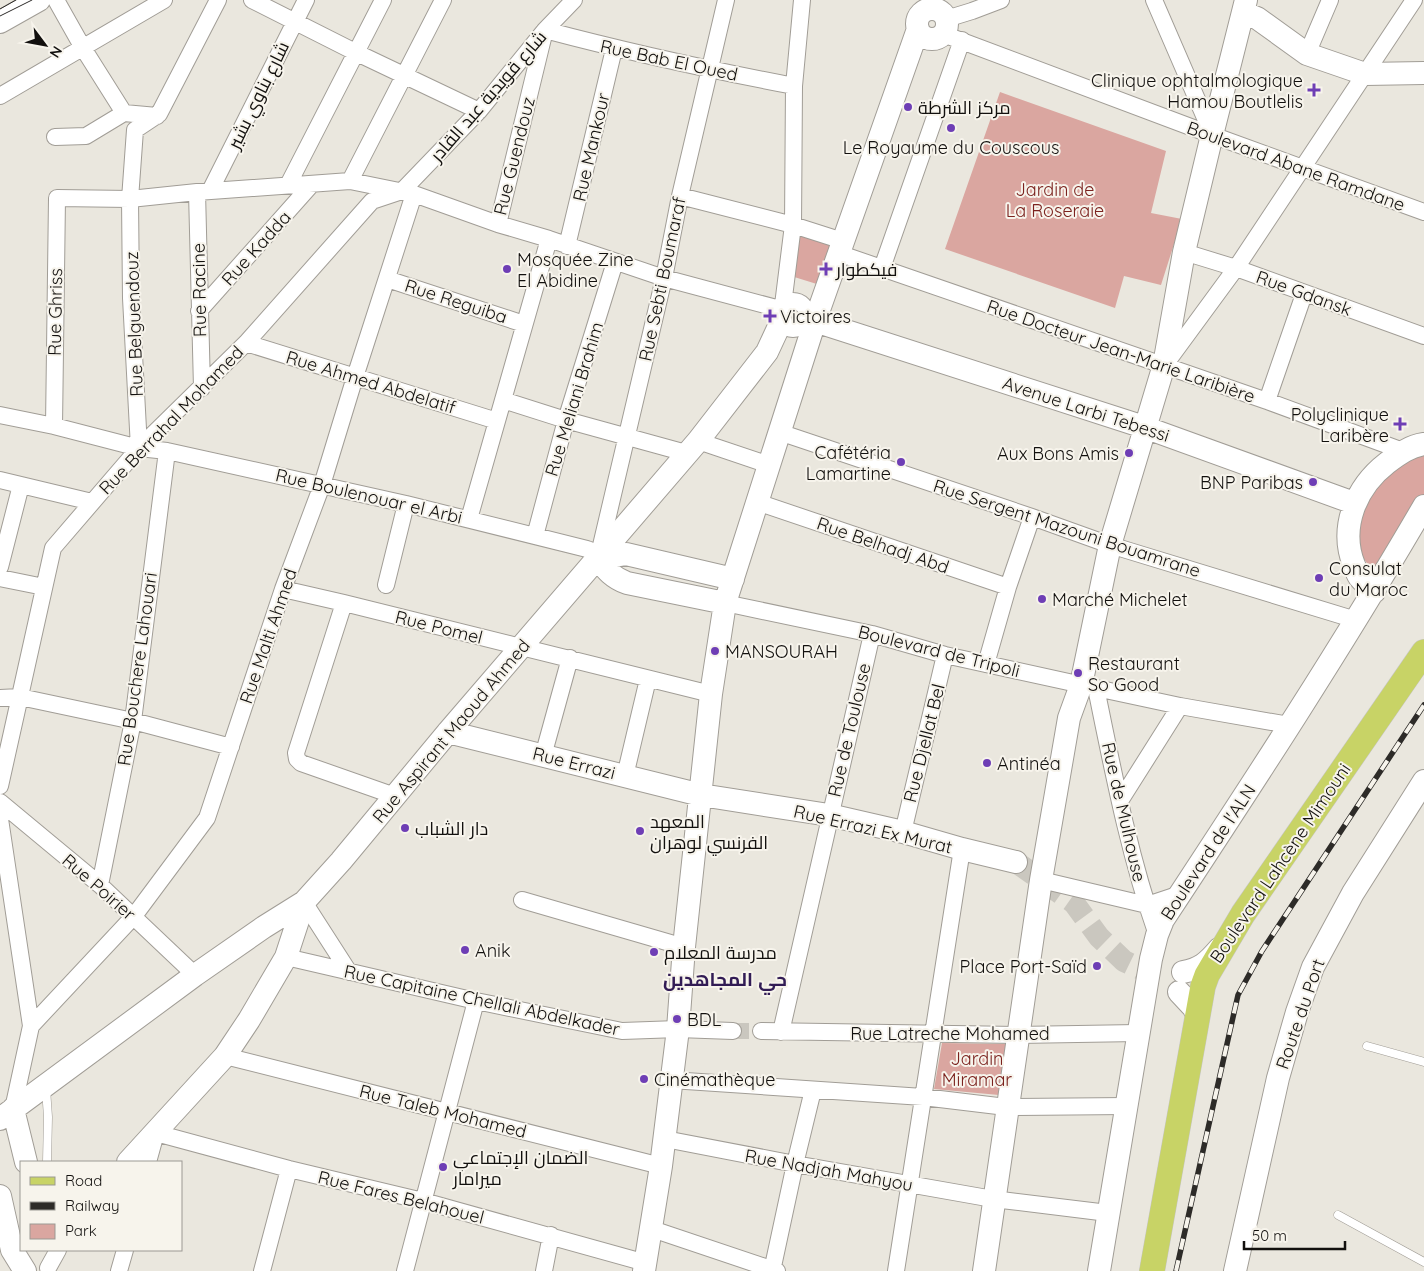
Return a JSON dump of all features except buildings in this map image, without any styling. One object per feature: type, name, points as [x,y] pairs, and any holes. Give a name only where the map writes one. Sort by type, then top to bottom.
[{"type":"main road","name":"Boulevard Lahcène Mimouni","points":[[1152,1271],[1203,986],[1209,969],[1223,945],[1424,652]]},
{"type":"street","points":[[0,22],[39,0]]},
{"type":"street","points":[[56,0],[83,48],[124,113]]},
{"type":"street","points":[[0,96],[164,0]]},
{"type":"street","points":[[55,137],[86,136],[124,113],[157,116],[218,0]]},
{"type":"street","points":[[252,0],[479,111]]},
{"type":"street","name":"شارع بناوي بشير","points":[[204,191],[306,0]]},
{"type":"street","points":[[288,185],[383,0]]},
{"type":"street","points":[[350,181],[444,0]]},
{"type":"street","name":"Rue Sebti Boumaraf","points":[[598,559],[664,278],[680,196],[726,0]]},
{"type":"street","points":[[802,0],[794,86],[792,225],[784,316],[802,361]]},
{"type":"street","points":[[882,268],[950,31],[974,6],[1001,0]]},
{"type":"street","points":[[1154,0],[1212,135]]},
{"type":"street","points":[[1307,54],[1330,0]]},
{"type":"street","points":[[1164,365],[1236,268],[1414,0]]},
{"type":"street","name":"شارع قويدية عبد القادر","points":[[408,192],[479,111],[567,2]]},
{"type":"street","points":[[984,1271],[1040,880],[1069,718],[1088,686],[1110,545],[1164,365],[1184,252],[1244,6],[1257,18],[1307,54],[1365,74],[1424,74]]},
{"type":"street","points":[[645,1267],[661,1166],[678,1029],[684,947],[711,694],[725,603],[802,361],[810,315],[824,293],[922,15],[932,10],[940,12],[950,31]]},
{"type":"street","name":"Rue Bab El Oued","points":[[545,30],[614,49],[794,86]]},
{"type":"street","name":"Rue Guendouz","points":[[498,224],[545,30]]},
{"type":"street","name":"Boulevard Abane Ramdane","points":[[950,31],[1212,135],[1424,212]]},
{"type":"street","name":"Rue Mankour","points":[[567,246],[614,49]]},
{"type":"street","name":"Rue Belguendouz","points":[[139,448],[131,298],[130,199],[136,130],[157,116]]},
{"type":"street","points":[[130,199],[204,191],[350,181],[408,192],[498,224],[784,316],[797,328],[804,323],[806,314],[810,315]]},
{"type":"street","name":"Rue Kadda","points":[[199,311],[312,184]]},
{"type":"street","name":"Rue Racine","points":[[202,388],[199,311],[204,191]]},
{"type":"street","name":"Rue Malti Ahmed","points":[[31,1026],[134,916],[207,818],[283,589],[322,485],[387,279],[408,192]]},
{"type":"street","name":"Rue Berrahal Mohamed","points":[[0,786],[53,548],[139,448],[246,343],[372,202],[408,192]]},
{"type":"street","name":"Rue Docteur Jean-Marie Laribière","points":[[680,196],[792,225],[882,268],[1268,401],[1403,451]]},
{"type":"street","name":"Rue Ghriss","points":[[54,426],[57,198],[130,199]]},
{"type":"street","points":[[469,519],[549,239]]},
{"type":"street","name":"Rue Gdansk","points":[[1184,252],[1236,268],[1424,336]]},
{"type":"street","name":"Rue Meliani Brahim","points":[[535,536],[566,420],[615,262]]},
{"type":"street","name":"Rue Reguiba","points":[[387,279],[524,324]]},
{"type":"street","points":[[1268,401],[1304,294]]},
{"type":"street","points":[[784,316],[791,301],[795,301],[803,306],[810,315]]},
{"type":"street","name":"Avenue Larbi Tebessi","points":[[810,315],[1144,428],[1354,503]]},
{"type":"street","name":"Rue Aspirant Maoud Ahmed","points":[[304,902],[341,861],[448,732],[522,648],[692,447],[767,352],[784,316]]},
{"type":"street","name":"Rue Ahmed Abdelatif","points":[[246,343],[497,421]]},
{"type":"street","points":[[503,400],[626,436],[692,447],[769,465]]},
{"type":"street","name":"Rue Boulenouar el Arbi","points":[[0,415],[54,426],[139,448],[167,450],[469,519],[587,549],[598,559]]},
{"type":"street","name":"Rue Sergent Mazouni Bouamrane","points":[[779,432],[1110,545],[1356,620]]},
{"type":"street","points":[[1374,592],[1359,577],[1350,554],[1348,529],[1354,503],[1367,482],[1381,468],[1403,451],[1424,444]]},
{"type":"street","name":"Rue Bouchere Lahouari","points":[[100,885],[133,721],[167,450]]},
{"type":"street","points":[[0,480],[92,502]]},
{"type":"street","points":[[0,567],[21,485]]},
{"type":"street","name":"Rue Belhadj Abd","points":[[757,502],[1008,587]]},
{"type":"street","points":[[386,585],[406,504]]},
{"type":"street","name":"Boulevard de l'ALN","points":[[1098,1271],[1138,1033],[1157,935],[1163,920],[1374,592],[1424,506]]},
{"type":"street","points":[[986,664],[1008,587],[1032,517]]},
{"type":"street","points":[[598,559],[626,554],[733,580]]},
{"type":"street","name":"Boulevard de Tripoli","points":[[598,559],[607,572],[627,583],[872,634],[946,655],[1180,706],[1289,725]]},
{"type":"street","points":[[0,578],[44,587]]},
{"type":"street","name":"Rue Pomel","points":[[283,589],[711,694]]},
{"type":"street","points":[[344,603],[296,753],[297,759],[301,763],[394,796]]},
{"type":"street","name":"Rue de Toulouse","points":[[780,1032],[872,634]]},
{"type":"street","name":"Rue Djellat Bel","points":[[903,832],[946,655]]},
{"type":"street","points":[[542,756],[570,658]]},
{"type":"street","points":[[625,776],[648,679]]},
{"type":"street","name":"Rue de Mulhouse","points":[[1088,686],[1147,905],[1157,935]]},
{"type":"street","points":[[0,698],[20,698],[133,721],[231,747]]},
{"type":"street","points":[[1120,801],[1180,706]]},
{"type":"street","name":"Rue Errazi","points":[[448,732],[701,795]]},
{"type":"street","name":"Route du Port","points":[[1235,1271],[1278,1078],[1296,1012],[1313,967],[1353,893],[1424,781]]},
{"type":"street","name":"Rue Errazi Ex Murat","points":[[701,795],[829,815],[903,832],[962,850],[1016,862]]},
{"type":"street","name":"Rue Poirier","points":[[0,802],[100,885],[195,975]]},
{"type":"street","points":[[0,819],[31,1026],[7,1114],[26,1161]]},
{"type":"street","points":[[896,1271],[962,850]]},
{"type":"street","points":[[1040,880],[1147,905],[1180,894]]},
{"type":"street","points":[[522,900],[684,947]]},
{"type":"street","points":[[129,1161],[225,1056],[249,1020],[286,957],[304,902]]},
{"type":"street","points":[[304,902],[349,972]]},
{"type":"street","points":[[7,1114],[195,975],[304,902]]},
{"type":"street","points":[[1198,1016],[1174,981],[1209,961],[1223,945]]},
{"type":"street","name":"Rue Capitaine Chellali Abdelkader","points":[[286,957],[476,1001],[622,1030],[678,1029]]},
{"type":"street","points":[[405,1271],[476,1001]]},
{"type":"street","points":[[678,1029],[732,1030]]},
{"type":"street","name":"Rue Latreche Mohamed","points":[[761,1031],[1017,1035],[1138,1033]]},
{"type":"street","name":"Rue Taleb Mohamed","points":[[225,1056],[661,1166]]},
{"type":"street","points":[[671,1080],[923,1097],[1006,1107],[1127,1106]]},
{"type":"street","points":[[652,1229],[774,1270],[812,1090]]},
{"type":"street","points":[[148,1161],[156,1133]]},
{"type":"street","name":"Rue Fares Belahouel","points":[[156,1133],[289,1169],[423,1201],[551,1235],[645,1267]]},
{"type":"street","name":"Rue Nadjah Mahyou","points":[[664,1139],[909,1184],[993,1198],[1108,1213]]},
{"type":"street","points":[[262,1271],[289,1169]]},
{"type":"street","points":[[0,1196],[12,1250],[25,1271]]},
{"type":"street","points":[[544,1271],[551,1235]]},
{"type":"street","points":[[48,1268],[57,1251]]},
{"type":"street","points":[[119,1271],[125,1251]]},
{"type":"lane","points":[[1367,1046],[1424,1062]]},
{"type":"lane","points":[[46,1085],[48,1161]]},
{"type":"lane","points":[[1338,1215],[1424,1262]]},
{"type":"green space","name":"Jardin de La Roseraie","points":[[1000,92],[1166,151],[1151,213],[1182,219],[1161,285],[1124,276],[1115,308],[945,249]]},
{"type":"green space","points":[[798,233],[835,243],[820,285],[791,276]]},
{"type":"green space","points":[[1424,456],[1424,496],[1377,577],[1361,555],[1357,534],[1362,508],[1371,491],[1404,460]]},
{"type":"green space","name":"Jardin Miramar","points":[[942,1043],[1006,1044],[999,1095],[934,1089]]},
{"type":"tunnel","points":[[1016,862],[1074,903],[1099,937],[1124,961],[1157,977]]},
{"type":"tunnel","points":[[733,1031],[761,1031]]},
{"type":"tram line","points":[[0,9],[16,0]]},
{"type":"tram line","points":[[0,16],[32,0]]},
{"type":"railway","points":[[1176,1271],[1238,995],[1262,951],[1424,705]]},
{"type":"place","name":"Clinique ophtalmologique Hamou Boutlelis","points":[[1314,90]]},
{"type":"place","name":"مركز الشرطة","points":[[908,107]]},
{"type":"place","name":"Le Royaume du Couscous","points":[[951,128]]},
{"type":"place","name":"Mosquée Zine El Abidine","points":[[507,269]]},
{"type":"place","name":"فيكطوار","points":[[826,269]]},
{"type":"place","name":"Victoires","points":[[770,316]]},
{"type":"place","name":"Polyclinique Laribère","points":[[1400,424]]},
{"type":"place","name":"Aux Bons Amis","points":[[1129,453]]},
{"type":"place","name":"Cafétéria Lamartine","points":[[901,462]]},
{"type":"place","name":"BNP Paribas","points":[[1313,482]]},
{"type":"place","name":"Consulat du Maroc","points":[[1319,578]]},
{"type":"place","name":"Marché Michelet","points":[[1042,599]]},
{"type":"place","name":"MANSOURAH","points":[[715,651]]},
{"type":"place","name":"Restaurant So Good","points":[[1078,673]]},
{"type":"place","name":"Antinéa","points":[[987,763]]},
{"type":"place","name":"دار الشباب","points":[[405,828]]},
{"type":"place","name":"المعهد الفرنسي لوهران","points":[[640,831]]},
{"type":"place","name":"Anik","points":[[465,950]]},
{"type":"place","name":"مدرسة المعلام","points":[[654,952]]},
{"type":"place","name":"Place Port-Saïd","points":[[1097,966]]},
{"type":"place","name":"BDL","points":[[677,1019]]},
{"type":"place","name":"Cinémathèque","points":[[644,1079]]},
{"type":"place","name":"الضمان الإجتماعي ميرامار","points":[[443,1167]]},
{"type":"district","name":"حي المجاهدين","points":[[725,979]]}]
